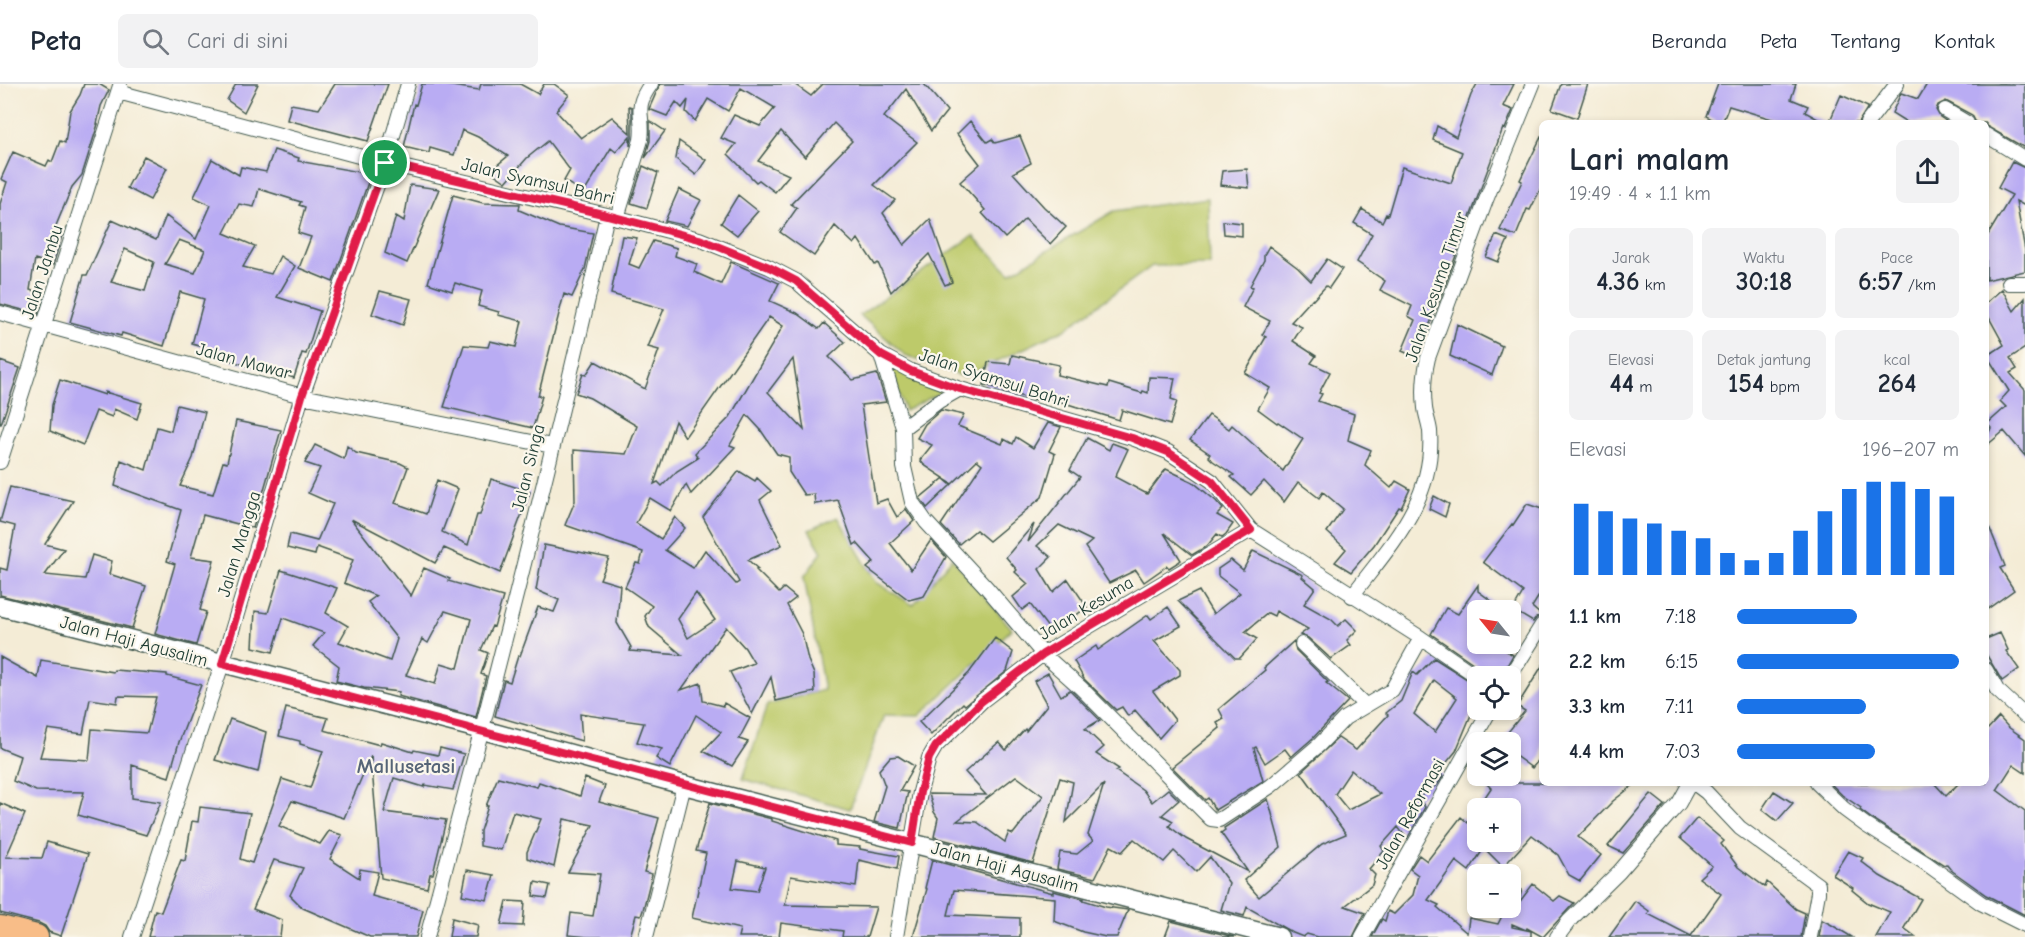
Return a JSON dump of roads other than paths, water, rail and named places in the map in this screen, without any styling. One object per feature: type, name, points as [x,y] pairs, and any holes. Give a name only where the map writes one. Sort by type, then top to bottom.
[{"type":"highway","points":[[0,928],[36,937]]},
{"type":"street","name":"Jalan Mangga","points":[[132,937],[222,664],[302,396],[385,163],[408,84]]},
{"type":"street","name":"Jalan Singa","points":[[427,937],[483,730],[552,446],[612,216],[640,140],[642,132],[639,109],[651,84]]},
{"type":"street","name":"Jalan Kesuma Timur","points":[[1352,596],[1408,521],[1422,492],[1428,475],[1430,430],[1424,394],[1424,375],[1428,358],[1485,200],[1533,84]]},
{"type":"street","points":[[1869,120],[1897,84]]},
{"type":"street","name":"Jalan Syamsul Bahri","points":[[119,88],[385,163],[612,216],[699,239],[785,274],[881,355],[911,371],[960,389],[1132,438],[1168,452],[1212,481],[1251,530],[1467,669]]},
{"type":"street","name":"Jalan Jambu","points":[[0,462],[119,88]]},
{"type":"street","points":[[1945,110],[1962,120]]},
{"type":"street","points":[[1989,137],[2025,159]]},
{"type":"street","points":[[2009,283],[2025,282]]},
{"type":"street","name":"Jalan Mawar","points":[[0,313],[302,396],[552,446]]},
{"type":"street","points":[[881,355],[903,428],[904,467],[912,502],[926,522],[1043,654],[1082,688],[1207,817],[1219,820],[1270,786],[1319,745],[1345,718],[1392,690],[1421,638]]},
{"type":"street","points":[[903,428],[939,401],[960,389]]},
{"type":"street","name":"Jalan Kesuma","points":[[896,937],[920,792],[929,758],[936,746],[982,701],[1043,654],[1251,530]]},
{"type":"street","name":"Jalan Haji Agusalim","points":[[0,606],[483,730],[684,785],[1279,937]]},
{"type":"street","points":[[1518,666],[1538,642]]},
{"type":"street","points":[[1302,644],[1365,705]]},
{"type":"street","points":[[1989,675],[1997,690],[2025,716]]},
{"type":"street","name":"Jalan Reformasi","points":[[1362,937],[1484,720]]},
{"type":"street","points":[[646,937],[684,785]]},
{"type":"street","points":[[1557,937],[1569,921],[1619,872],[1690,786]]},
{"type":"street","points":[[1697,786],[1706,792],[1740,828],[1818,885],[1810,937]]},
{"type":"street","points":[[1820,786],[1844,809],[1867,826],[1927,864],[1981,903],[2025,925]]},
{"type":"district","name":"Mallusetasi","points":[[406,766]]}]
